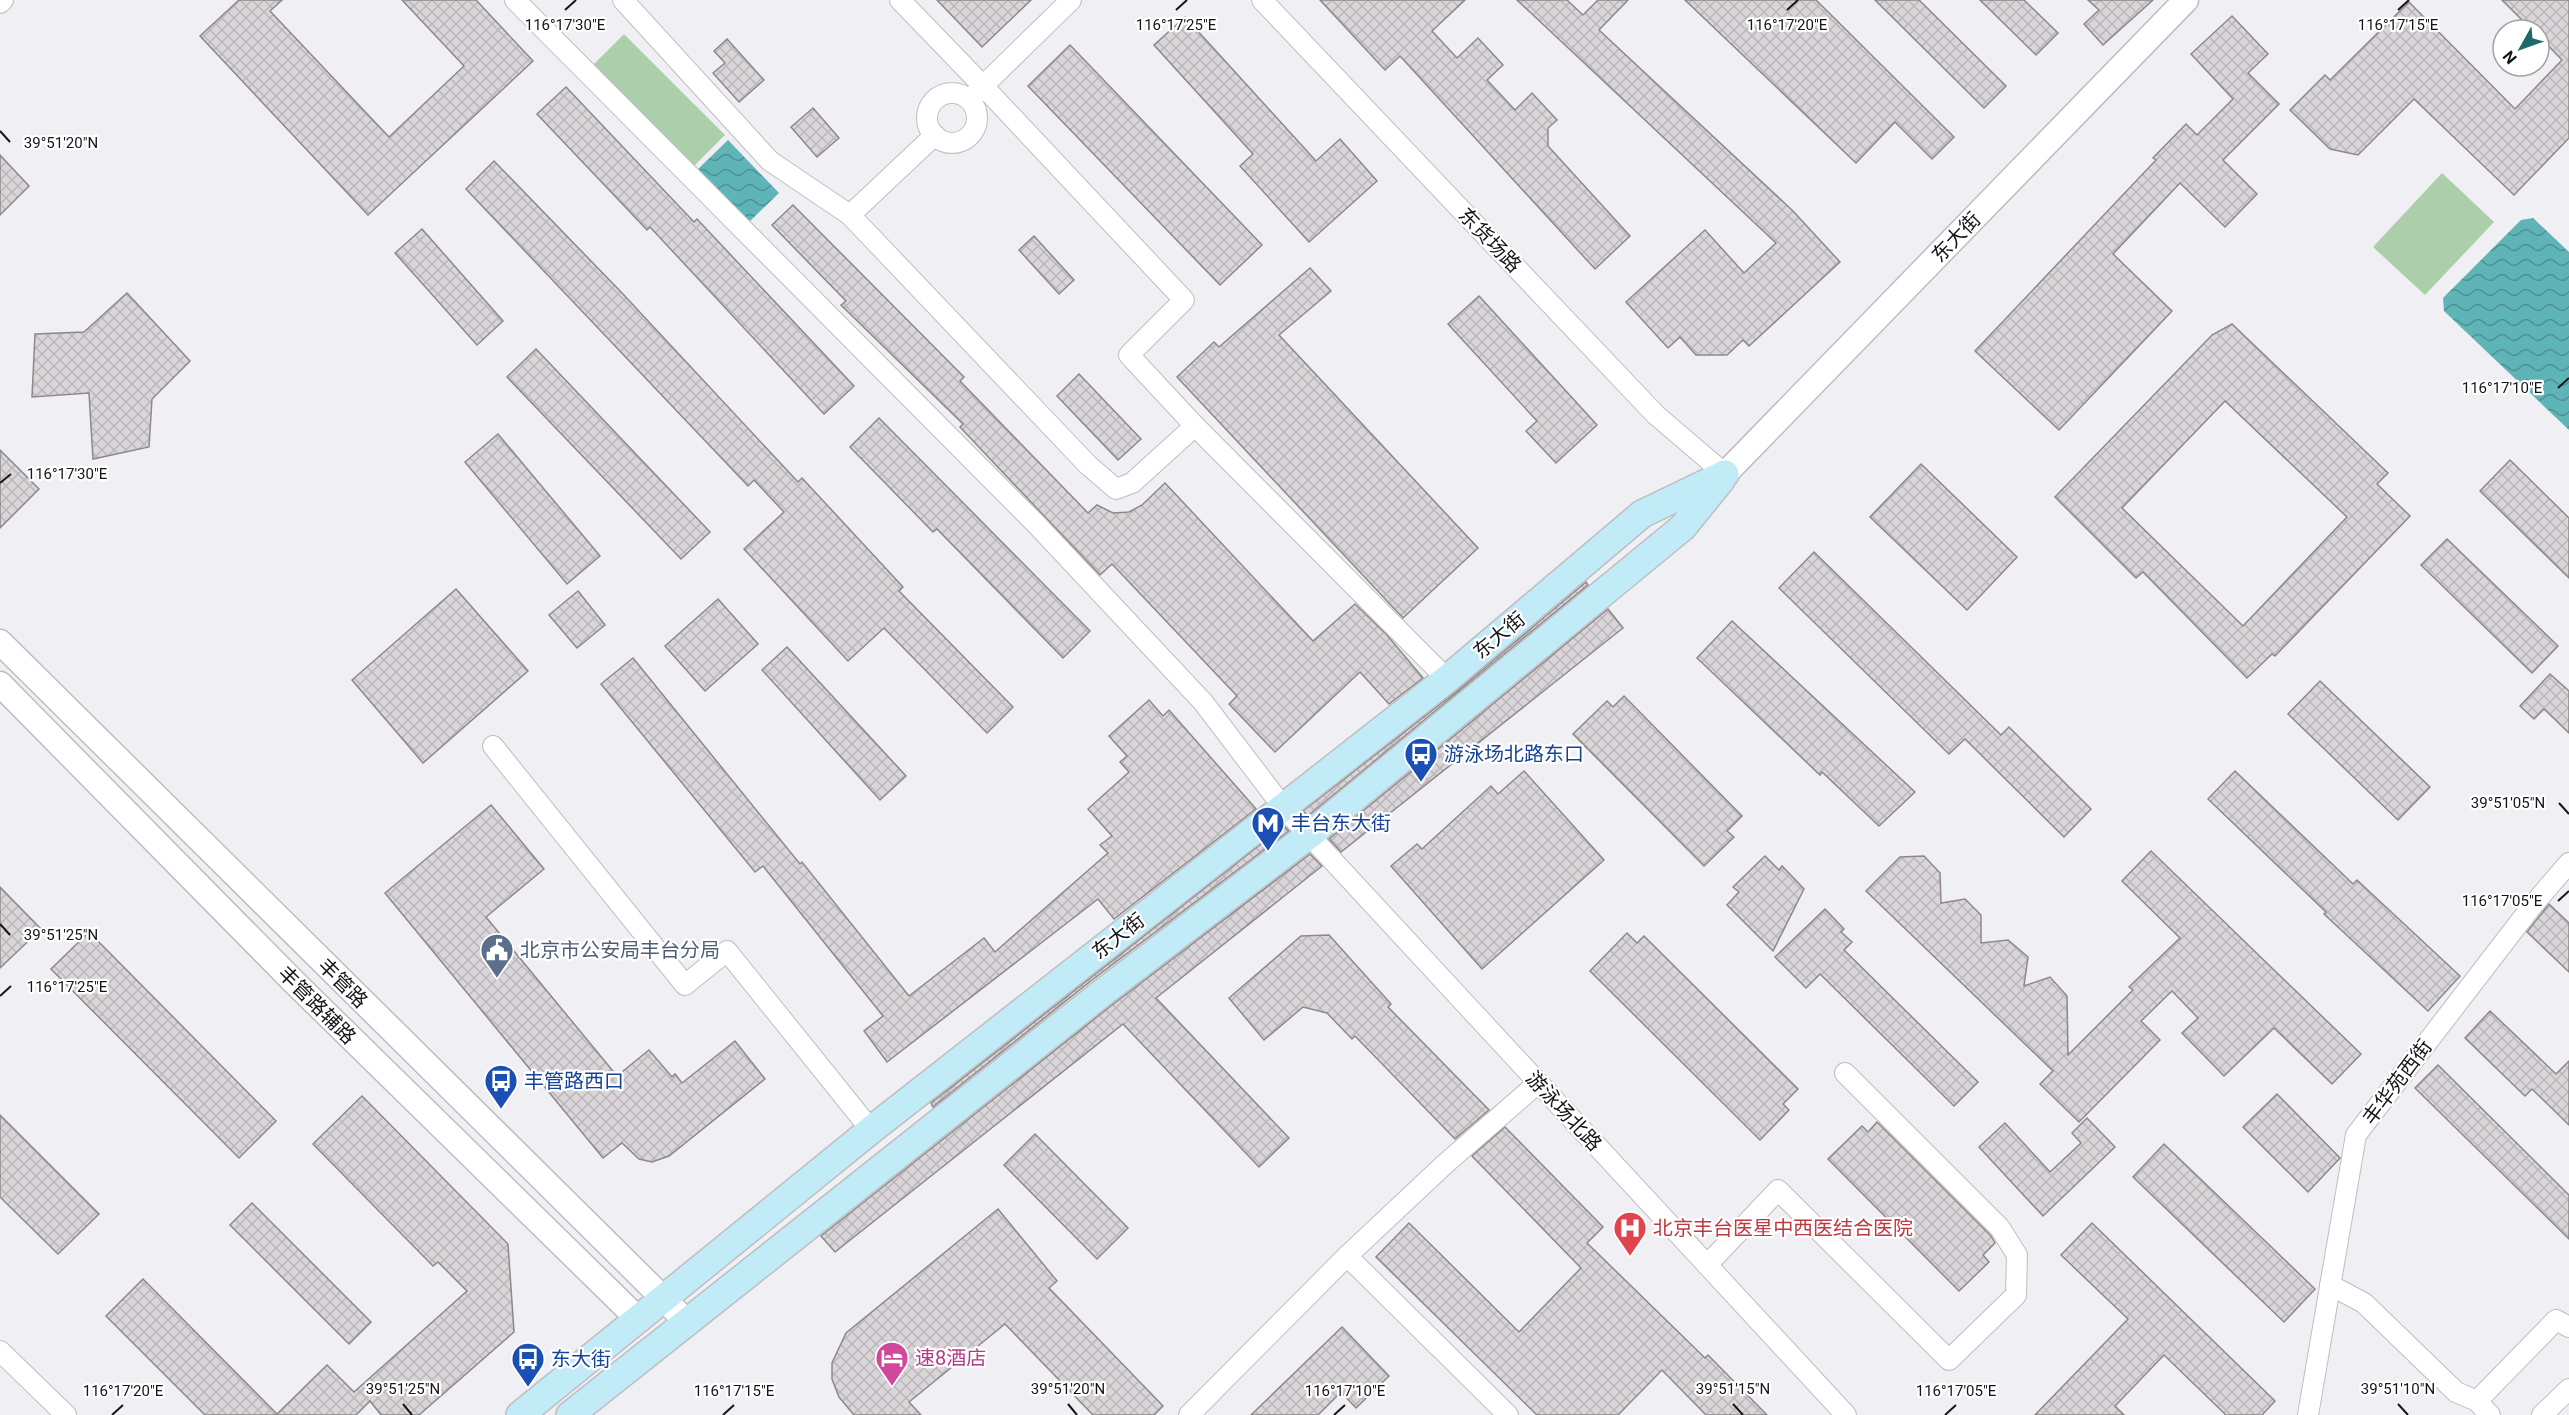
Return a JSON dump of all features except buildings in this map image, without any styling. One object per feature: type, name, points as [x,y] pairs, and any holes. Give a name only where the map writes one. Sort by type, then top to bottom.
[{"type":"main road","name":"东大街","points":[[520,1415],[871,1130],[1447,679],[1642,514],[1725,474]]},
{"type":"main road","name":"东大街","points":[[570,1415],[1092,1000],[1309,835],[1683,528],[1725,474]]},
{"type":"street","name":"游泳场北路","points":[[515,0],[1037,525],[1203,702],[1283,807],[1845,1415]]},
{"type":"street","points":[[622,0],[770,161],[850,215],[1088,465],[1116,489],[1132,483],[1195,426]]},
{"type":"street","points":[[900,0],[976,93],[1184,300],[1129,355],[1195,426],[1447,679]]},
{"type":"street","points":[[976,93],[978,117],[973,132],[968,138],[953,143],[945,142],[935,135],[928,126],[927,117],[933,101],[949,93],[976,93],[1071,0]]},
{"type":"street","name":"东货场路","points":[[1262,0],[1656,414],[1725,474]]},
{"type":"street","name":"东大街","points":[[1725,474],[2186,0]]},
{"type":"street","points":[[850,215],[935,135]]},
{"type":"street","name":"丰管路","points":[[0,642],[687,1322]]},
{"type":"street","name":"丰管路辅路","points":[[0,684],[294,982],[639,1320]]},
{"type":"street","points":[[493,746],[685,985],[727,951],[871,1130]]},
{"type":"street","name":"丰华苑西街","points":[[2308,1415],[2356,1135],[2532,906],[2569,863]]},
{"type":"street","points":[[267,908],[294,982]]},
{"type":"street","points":[[1707,1265],[1778,1190],[1949,1360],[2016,1295],[2017,1255],[2000,1228],[1845,1073]]},
{"type":"street","points":[[1190,1415],[1347,1256],[1444,1164],[1538,1083]]},
{"type":"street","points":[[1347,1256],[1508,1415]]},
{"type":"street","points":[[2330,1286],[2364,1303],[2456,1392],[2483,1408],[2556,1320],[2569,1327]]},
{"type":"street","points":[[0,1351],[65,1414]]},
{"type":"street","points":[[2542,1415],[2566,1399]]},
{"type":"green space","points":[[624,34],[725,135],[692,168],[591,67]]},
{"type":"green space","points":[[2442,173],[2494,222],[2425,295],[2373,247]]},
{"type":"water","points":[[728,140],[779,193],[746,225],[695,172]]},
{"type":"water","points":[[2533,218],[2569,252],[2569,430],[2444,311],[2443,298],[2521,220]]},
{"type":"place","name":"游泳场北路东口","points":[[1421,783]]},
{"type":"place","name":"丰台东大街","points":[[1268,852]]},
{"type":"place","name":"北京市公安局丰台分局","points":[[497,979]]},
{"type":"place","name":"丰管路西口","points":[[501,1110]]},
{"type":"place","name":"北京丰台医星中西医结合医院","points":[[1630,1257]]},
{"type":"place","name":"速8酒店","points":[[892,1387]]},
{"type":"place","name":"东大街","points":[[528,1388]]}]
